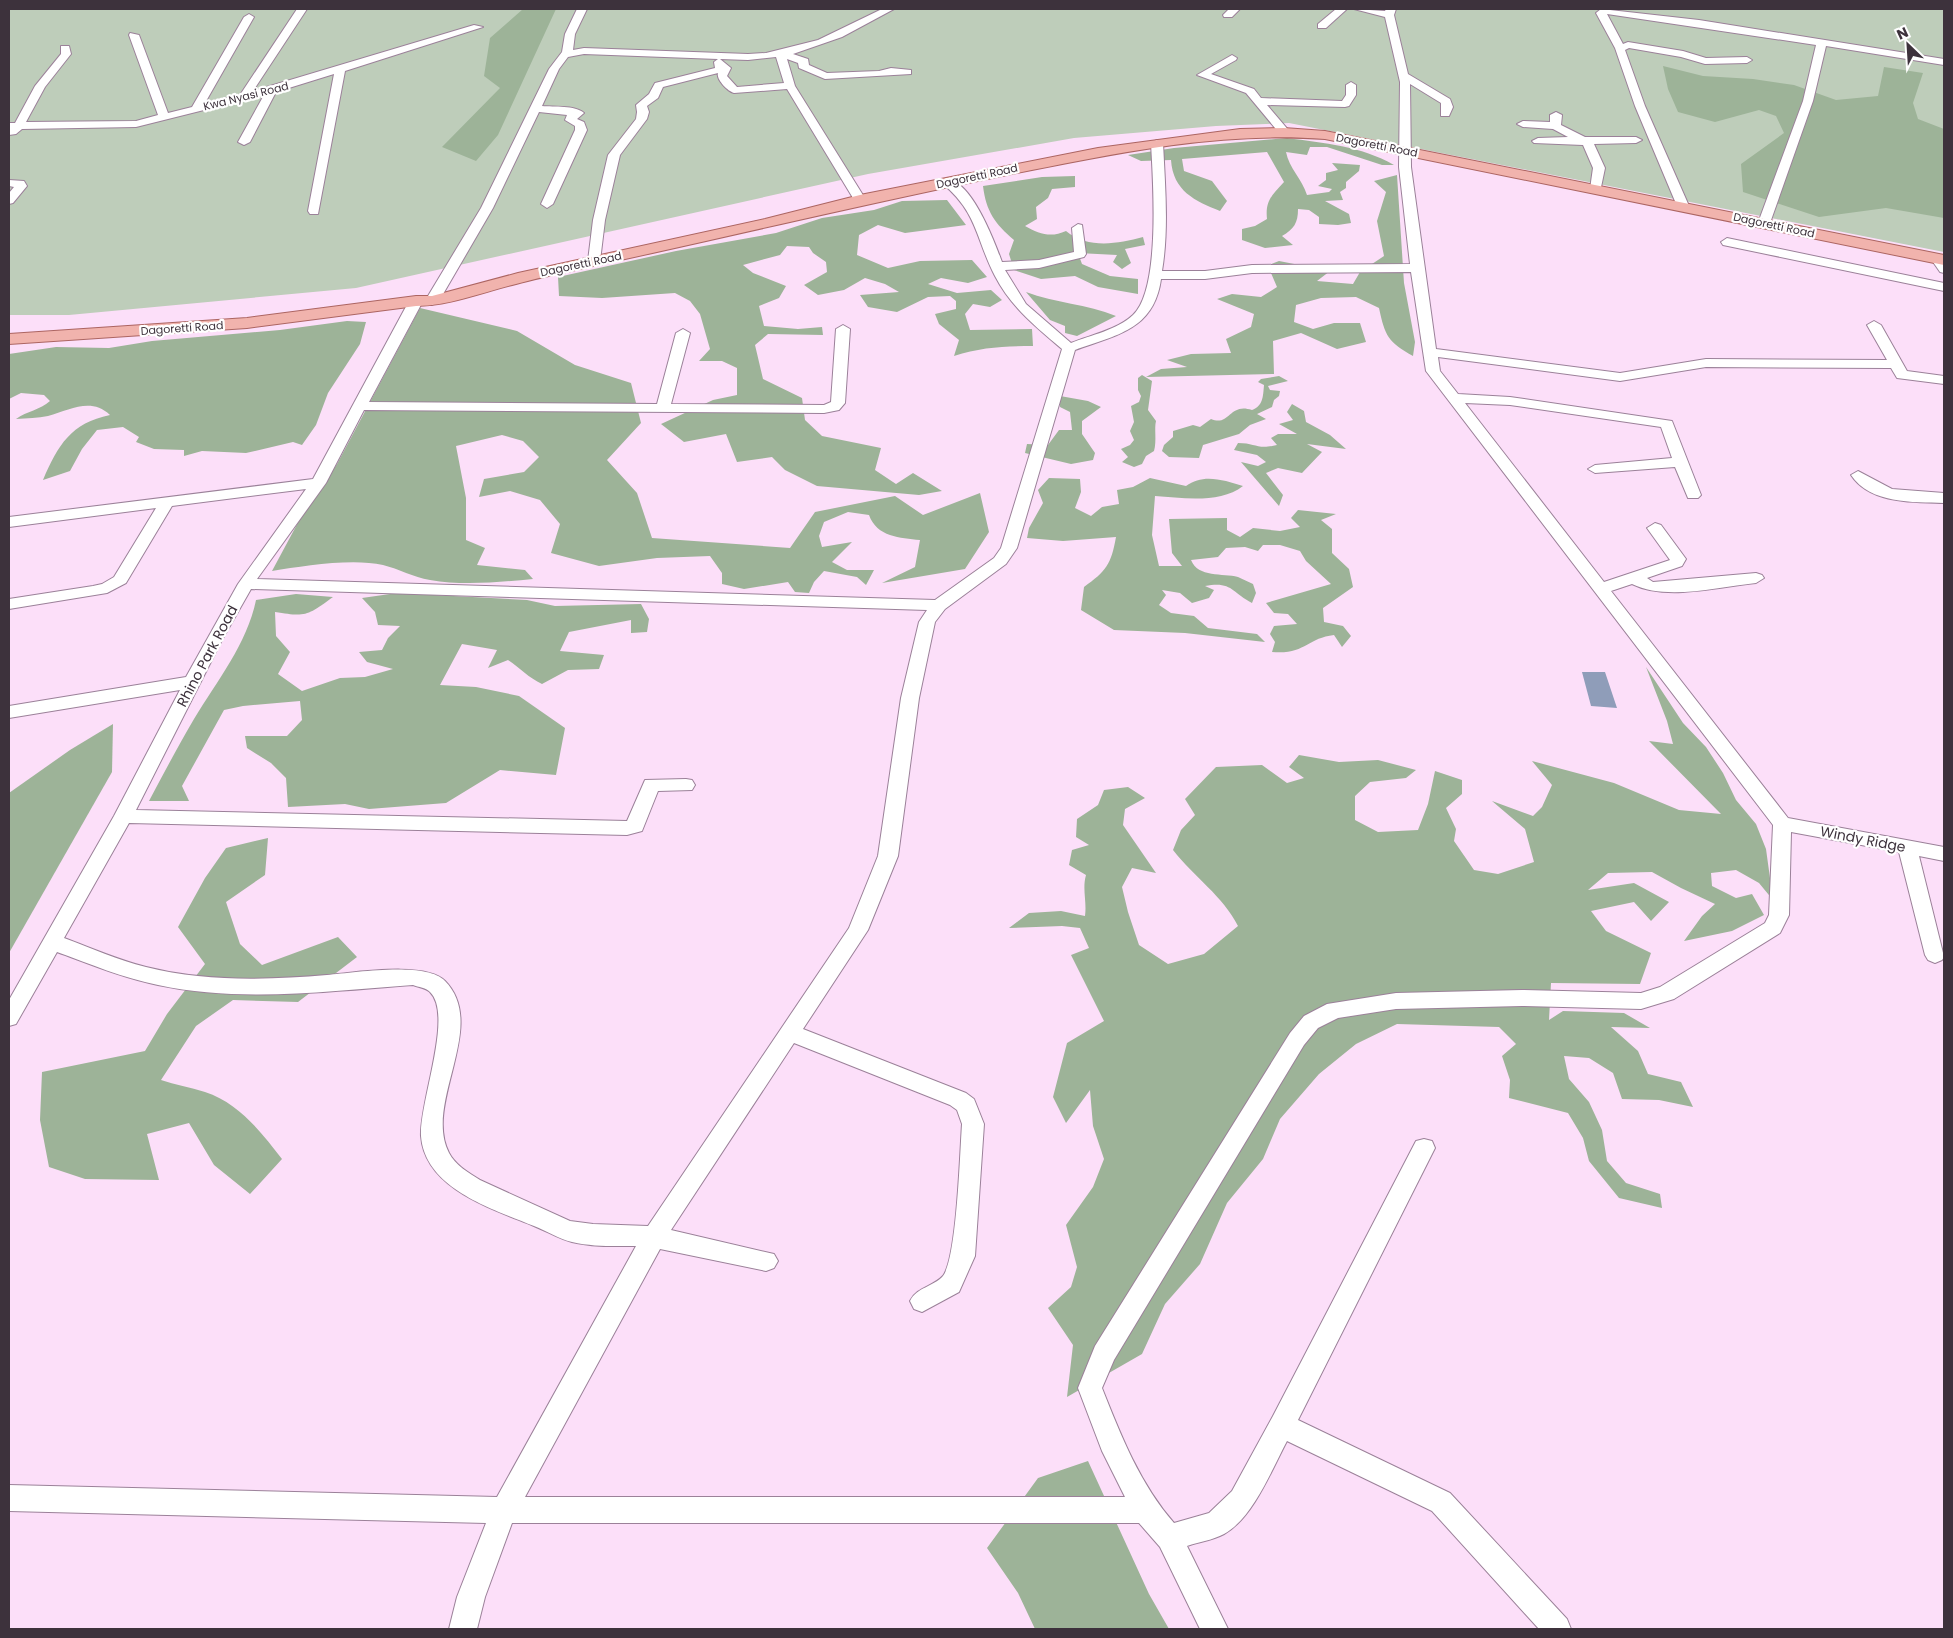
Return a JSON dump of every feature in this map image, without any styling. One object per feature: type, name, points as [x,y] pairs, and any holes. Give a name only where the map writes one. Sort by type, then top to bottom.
[{"type":"main road","name":"Dagoretti Road","points":[[9,339],[248,323],[359,310],[416,300],[432,301],[518,278],[860,200],[1098,152],[1240,133],[1284,132],[1325,136],[1406,150],[1764,223],[1942,263]]},
{"type":"street","points":[[245,96],[302,9]]},
{"type":"street","points":[[567,54],[570,34],[582,9]]},
{"type":"street","points":[[432,301],[487,208],[562,56],[584,51],[758,57],[780,54],[800,49],[833,36],[889,9]]},
{"type":"street","points":[[1322,26],[1342,9]]},
{"type":"street","points":[[1214,1629],[1169,1538],[1145,1510],[1111,1442],[1090,1388],[1104,1354],[1297,1039],[1311,1022],[1334,1010],[1396,1001],[1522,998],[1641,1001],[1667,993],[1773,928],[1779,915],[1782,824],[1433,371],[1416,268],[1404,167],[1406,150],[1403,74],[1390,12],[1359,9]]},
{"type":"street","points":[[1682,206],[1640,106],[1619,52],[1620,48],[1601,13],[1699,23],[1944,62]]},
{"type":"street","points":[[197,108],[249,17]]},
{"type":"street","name":"Kwa Nyasi Road","points":[[14,126],[136,124],[272,90],[478,27]]},
{"type":"street","points":[[134,35],[164,118]]},
{"type":"street","points":[[1764,223],[1808,101],[1816,60],[1822,43]]},
{"type":"street","points":[[1620,48],[1628,45],[1684,54],[1705,61],[1747,60]]},
{"type":"street","points":[[9,135],[40,86],[66,54],[65,48]]},
{"type":"street","points":[[780,54],[804,61],[803,66],[825,76],[879,74],[891,71],[907,72]]},
{"type":"street","points":[[780,54],[790,86],[860,200]]},
{"type":"street","points":[[712,55],[719,60],[718,64],[726,68]]},
{"type":"street","points":[[1232,58],[1202,75],[1245,88],[1260,101],[1284,132]]},
{"type":"street","points":[[726,68],[722,76],[734,90],[790,86]]},
{"type":"street","points":[[594,261],[599,220],[614,155],[641,119],[643,112],[641,104],[650,100],[659,85],[726,68]]},
{"type":"street","points":[[314,210],[340,70]]},
{"type":"street","points":[[1403,74],[1446,101],[1448,107],[1445,114]]},
{"type":"street","points":[[1260,101],[1345,104],[1351,95],[1350,85]]},
{"type":"street","points":[[244,142],[272,90]]},
{"type":"street","points":[[536,108],[565,112],[571,110],[578,113],[572,116],[571,120],[580,124],[581,130],[547,204]]},
{"type":"street","points":[[1523,124],[1556,120],[1588,143],[1599,168],[1596,189]]},
{"type":"street","points":[[1548,156],[1543,141],[1636,140]]},
{"type":"street","points":[[463,1629],[471,1596],[504,1510],[654,1237],[858,930],[888,856],[910,698],[927,622],[939,605],[1000,561],[1009,548],[1048,418],[1052,394],[1069,348],[1127,326],[1149,306],[1158,264],[1157,143]]},
{"type":"street","points":[[947,182],[964,196],[976,216],[997,266],[1021,307],[1069,348]]},
{"type":"street","points":[[9,183],[20,184],[21,186],[9,200]]},
{"type":"street","points":[[997,266],[1020,267],[1038,265],[1056,262],[1080,254],[1078,228]]},
{"type":"street","points":[[1727,242],[1944,287]]},
{"type":"street","points":[[1156,275],[1205,275],[1252,269],[1416,268]]},
{"type":"street","name":"Rhino Park Road","points":[[9,1018],[123,816],[192,682],[246,584],[318,483],[416,300]]},
{"type":"street","points":[[1874,325],[1905,377],[1944,380]]},
{"type":"street","points":[[360,406],[814,410],[834,407],[838,403],[843,329]]},
{"type":"street","points":[[663,409],[683,333]]},
{"type":"street","points":[[1430,352],[1620,377],[1642,376],[1681,365],[1706,363],[1847,367],[1896,364]]},
{"type":"street","points":[[1454,398],[1510,401],[1667,424],[1679,462],[1693,495]]},
{"type":"street","points":[[1595,469],[1679,462]]},
{"type":"street","points":[[1858,475],[1879,491],[1898,497],[1944,498]]},
{"type":"street","points":[[9,522],[318,483]]},
{"type":"street","points":[[9,604],[107,588],[120,580],[166,502]]},
{"type":"street","points":[[1600,589],[1671,566],[1678,559],[1655,528]]},
{"type":"street","points":[[1632,578],[1649,586],[1660,588],[1756,578]]},
{"type":"street","points":[[246,584],[939,605]]},
{"type":"street","points":[[9,712],[192,682]]},
{"type":"street","points":[[123,816],[627,828],[635,826],[651,784],[686,785]]},
{"type":"street","name":"Windy Ridge","points":[[1782,824],[1944,854]]},
{"type":"street","points":[[1907,847],[1935,955]]},
{"type":"street","points":[[52,942],[159,978],[214,985],[277,985],[414,977],[427,978],[440,985],[451,1012],[446,1050],[432,1109],[433,1138],[438,1157],[451,1171],[492,1199],[573,1232],[654,1237],[766,1261]]},
{"type":"street","points":[[790,1033],[958,1099],[966,1105],[973,1124],[963,1256],[951,1284],[922,1301]]},
{"type":"street","points":[[1169,1538],[1216,1524],[1228,1515],[1241,1500],[1282,1425],[1424,1148]]},
{"type":"street","points":[[1282,1425],[1441,1502],[1557,1629]]},
{"type":"street","points":[[9,1498],[504,1510],[1145,1510]]},
{"type":"green space","points":[[9,9],[1944,9],[1944,252],[1289,123],[1216,126],[1074,138],[868,174],[356,288],[69,315],[9,315]]},
{"type":"green space","points":[[523,9],[556,9],[498,135],[476,161],[442,147],[500,88],[484,76],[490,38]]},
{"type":"green space","points":[[1663,66],[1703,76],[1753,79],[1794,85],[1836,100],[1878,96],[1884,67],[1923,73],[1913,103],[1918,119],[1944,129],[1944,218],[1886,208],[1819,217],[1743,192],[1741,164],[1784,133],[1776,116],[1759,110],[1715,122],[1678,112],[1668,89]]},
{"type":"green space","points":[[1287,138],[1355,149],[1369,153],[1394,165],[1382,165],[1327,147],[1310,147],[1307,155],[1286,152],[1307,195],[1329,192],[1332,189],[1318,186],[1326,180],[1326,173],[1338,170],[1332,163],[1360,165],[1359,171],[1346,182],[1346,188],[1340,192],[1343,200],[1325,201],[1349,214],[1351,223],[1338,225],[1319,224],[1319,217],[1309,210],[1298,209],[1295,225],[1282,236],[1293,245],[1265,248],[1242,240],[1242,229],[1255,226],[1267,219],[1268,203],[1284,182],[1267,152],[1182,159],[1184,171],[1212,181],[1227,201],[1220,211],[1194,199],[1181,187],[1176,180],[1171,160],[1141,161],[1128,155],[1174,148]]},
{"type":"green space","points":[[1397,175],[1404,283],[1415,342],[1413,356],[1398,347],[1389,337],[1383,325],[1379,308],[1356,297],[1321,298],[1296,305],[1294,322],[1313,329],[1334,323],[1360,323],[1366,342],[1337,349],[1301,333],[1273,341],[1274,374],[1146,377],[1161,369],[1187,367],[1167,360],[1191,354],[1231,353],[1226,339],[1251,327],[1254,314],[1217,299],[1232,294],[1261,297],[1277,287],[1271,273],[1259,269],[1279,261],[1330,271],[1317,281],[1353,284],[1360,272],[1384,256],[1377,221],[1386,192],[1374,181]]},
{"type":"green space","points":[[1075,176],[1075,187],[1052,189],[1048,198],[1036,207],[1037,219],[1025,226],[1050,235],[1066,231],[1084,241],[1093,243],[1123,242],[1143,237],[1145,245],[1125,249],[1131,263],[1122,269],[1113,262],[1117,255],[1078,253],[1082,264],[1110,276],[1138,279],[1138,294],[1098,287],[1075,276],[1041,279],[1014,270],[1009,254],[1014,240],[992,216],[986,203],[983,186],[1042,177]]},
{"type":"green space","points":[[947,200],[966,225],[905,233],[878,225],[859,235],[857,255],[888,268],[920,261],[972,260],[987,277],[968,283],[941,278],[928,284],[957,293],[991,290],[1002,300],[990,307],[973,304],[965,314],[970,330],[1032,329],[1033,346],[993,348],[954,356],[959,340],[939,324],[935,314],[956,309],[956,301],[950,296],[928,297],[897,312],[868,307],[860,295],[899,292],[885,284],[865,278],[844,290],[818,295],[804,285],[827,272],[826,262],[813,253],[809,247],[787,246],[780,255],[743,265],[753,273],[786,286],[779,298],[759,306],[764,326],[798,329],[822,327],[823,335],[768,334],[755,345],[763,379],[802,398],[805,420],[822,436],[881,448],[875,470],[896,484],[913,473],[942,491],[919,495],[817,486],[785,470],[772,457],[737,462],[726,434],[684,442],[661,424],[713,400],[737,395],[737,368],[722,361],[699,361],[710,349],[700,314],[690,301],[675,293],[602,298],[559,296],[558,277],[676,251],[776,233],[822,218],[874,210],[902,201]]},
{"type":"green space","points":[[1026,292],[1116,316],[1077,336],[1065,333],[1065,326],[1050,320]]},
{"type":"green space","points":[[420,308],[517,331],[575,365],[631,383],[641,423],[607,460],[637,493],[652,538],[790,548],[815,512],[895,496],[923,515],[980,493],[989,532],[965,569],[882,583],[915,567],[920,540],[890,535],[878,528],[869,515],[848,512],[824,522],[819,536],[822,547],[852,542],[832,562],[847,570],[874,570],[866,585],[857,577],[824,571],[814,582],[809,593],[795,592],[788,582],[744,589],[722,584],[722,573],[710,556],[657,558],[599,566],[551,553],[560,524],[540,500],[510,491],[479,497],[484,479],[524,472],[539,457],[523,441],[502,435],[456,446],[466,498],[466,540],[485,548],[477,565],[525,570],[533,579],[482,583],[443,582],[424,579],[383,565],[357,562],[272,571],[301,517],[337,464]]},
{"type":"green space","points":[[347,321],[366,322],[360,344],[328,393],[316,425],[302,445],[293,442],[246,453],[202,451],[184,456],[184,450],[154,449],[136,442],[139,437],[123,427],[97,430],[82,449],[70,471],[43,480],[54,456],[68,437],[85,424],[110,415],[103,410],[88,406],[72,408],[48,416],[16,419],[50,401],[44,395],[21,393],[9,399],[9,354],[56,347],[109,348],[152,341],[280,330]]},
{"type":"green space","points":[[1142,375],[1152,381],[1148,410],[1156,421],[1155,443],[1154,451],[1146,456],[1142,464],[1134,467],[1122,462],[1128,457],[1121,449],[1130,445],[1134,440],[1130,431],[1134,422],[1131,406],[1139,402],[1141,396],[1138,390],[1138,378]]},
{"type":"green space","points":[[1279,376],[1288,381],[1268,386],[1270,390],[1280,391],[1279,396],[1274,400],[1272,407],[1257,414],[1266,419],[1250,425],[1239,434],[1203,445],[1199,458],[1169,457],[1162,451],[1164,445],[1173,437],[1173,431],[1193,425],[1200,427],[1211,419],[1222,420],[1239,409],[1252,410],[1256,408],[1262,401],[1264,389],[1264,385],[1258,382],[1261,379]]},
{"type":"green space","points":[[1060,396],[1088,401],[1101,407],[1082,421],[1082,434],[1095,453],[1093,460],[1071,464],[1025,453],[1027,444],[1048,445],[1059,430],[1072,430],[1070,412],[1060,407]]},
{"type":"green space","points":[[1292,404],[1304,411],[1306,422],[1330,435],[1346,449],[1307,444],[1322,452],[1302,473],[1278,468],[1266,473],[1283,495],[1279,506],[1241,462],[1258,466],[1266,462],[1257,455],[1234,450],[1238,443],[1261,447],[1277,445],[1271,438],[1278,434],[1297,434],[1279,424],[1293,420],[1287,412]]},
{"type":"green space","points":[[1049,478],[1080,479],[1081,492],[1075,508],[1091,516],[1102,507],[1119,504],[1117,490],[1133,487],[1150,478],[1186,486],[1199,480],[1214,479],[1243,486],[1234,492],[1212,498],[1155,496],[1152,535],[1159,566],[1182,566],[1172,553],[1169,519],[1227,518],[1227,530],[1240,537],[1253,528],[1280,531],[1300,527],[1291,518],[1298,510],[1336,514],[1321,520],[1332,529],[1332,553],[1349,569],[1353,587],[1323,608],[1324,622],[1343,626],[1351,636],[1342,647],[1334,635],[1318,639],[1292,651],[1272,652],[1275,642],[1270,634],[1274,626],[1297,624],[1288,614],[1274,613],[1266,603],[1331,584],[1306,561],[1300,551],[1280,545],[1263,545],[1258,551],[1245,547],[1226,548],[1218,557],[1191,560],[1199,570],[1212,574],[1238,577],[1253,584],[1256,593],[1252,603],[1226,586],[1214,585],[1205,586],[1214,590],[1209,598],[1192,603],[1180,593],[1162,590],[1166,595],[1159,605],[1171,613],[1194,616],[1208,628],[1257,634],[1265,642],[1185,633],[1114,630],[1081,610],[1084,587],[1098,576],[1106,566],[1112,554],[1116,537],[1063,541],[1027,538],[1029,528],[1043,503],[1038,490]]},
{"type":"green space","points":[[397,593],[527,600],[555,606],[641,604],[649,619],[647,632],[631,633],[631,620],[569,632],[560,651],[604,655],[599,669],[568,670],[542,684],[508,660],[488,668],[497,650],[462,644],[440,685],[476,687],[519,696],[565,728],[556,775],[500,770],[446,803],[369,809],[345,804],[288,807],[286,778],[271,763],[247,748],[245,736],[287,736],[302,720],[300,701],[243,706],[224,710],[182,786],[189,801],[149,801],[188,729],[230,662],[246,632],[256,600],[296,594],[333,597],[306,614],[275,612],[276,636],[290,652],[278,674],[302,691],[340,678],[365,677],[393,669],[367,662],[359,652],[382,650],[388,638],[400,626],[378,625],[375,612],[362,598]]},
{"type":"green space","points":[[1646,667],[1683,723],[1706,747],[1723,773],[1736,800],[1756,824],[1766,849],[1773,900],[1759,883],[1736,870],[1711,873],[1712,886],[1736,898],[1752,894],[1764,915],[1732,931],[1684,941],[1702,916],[1715,904],[1652,872],[1608,873],[1588,890],[1634,883],[1669,902],[1651,921],[1634,902],[1591,911],[1606,931],[1651,953],[1640,984],[1551,983],[1549,1020],[1563,1011],[1624,1013],[1650,1028],[1611,1027],[1638,1051],[1648,1074],[1681,1082],[1693,1107],[1659,1100],[1622,1099],[1613,1073],[1589,1058],[1564,1056],[1569,1079],[1589,1102],[1602,1130],[1607,1161],[1626,1183],[1660,1194],[1662,1208],[1619,1198],[1589,1161],[1583,1138],[1568,1113],[1509,1098],[1510,1080],[1502,1056],[1516,1044],[1499,1027],[1397,1024],[1356,1044],[1319,1074],[1280,1119],[1263,1159],[1227,1203],[1200,1264],[1165,1304],[1142,1354],[1067,1397],[1073,1345],[1048,1308],[1071,1287],[1077,1267],[1066,1225],[1093,1187],[1104,1159],[1093,1126],[1090,1090],[1066,1123],[1053,1097],[1067,1043],[1104,1021],[1071,955],[1089,948],[1080,928],[1062,926],[1009,928],[1029,913],[1061,911],[1085,916],[1084,885],[1086,875],[1069,865],[1072,850],[1089,845],[1076,837],[1077,819],[1098,805],[1104,790],[1128,787],[1145,798],[1125,809],[1123,825],[1156,873],[1132,868],[1122,887],[1139,945],[1168,964],[1204,954],[1238,926],[1224,905],[1173,850],[1181,830],[1195,815],[1185,799],[1216,767],[1262,765],[1287,783],[1304,778],[1289,767],[1299,755],[1339,762],[1378,760],[1416,770],[1406,778],[1370,782],[1355,796],[1355,820],[1378,832],[1418,830],[1428,804],[1435,771],[1462,780],[1462,794],[1446,808],[1456,829],[1454,841],[1474,870],[1498,874],[1534,862],[1525,829],[1492,801],[1533,816],[1542,807],[1552,785],[1532,761],[1614,783],[1679,810],[1721,814],[1649,741],[1673,744],[1667,721]]},
{"type":"green space","points":[[113,724],[112,772],[9,953],[9,793],[70,750]]},
{"type":"green space","points":[[268,838],[265,875],[226,902],[240,944],[262,965],[338,937],[357,957],[298,1002],[233,1000],[196,1026],[161,1080],[205,1092],[228,1103],[257,1129],[282,1159],[250,1194],[214,1165],[189,1123],[147,1134],[159,1180],[85,1179],[49,1167],[40,1120],[42,1072],[145,1051],[167,1014],[205,964],[178,927],[205,878],[226,848]]},
{"type":"green space","points":[[1088,1461],[1149,1594],[1169,1629],[1035,1629],[1018,1593],[987,1548],[1038,1478]]},
{"type":"water","points":[[1582,672],[1605,672],[1617,708],[1591,706]]}]
